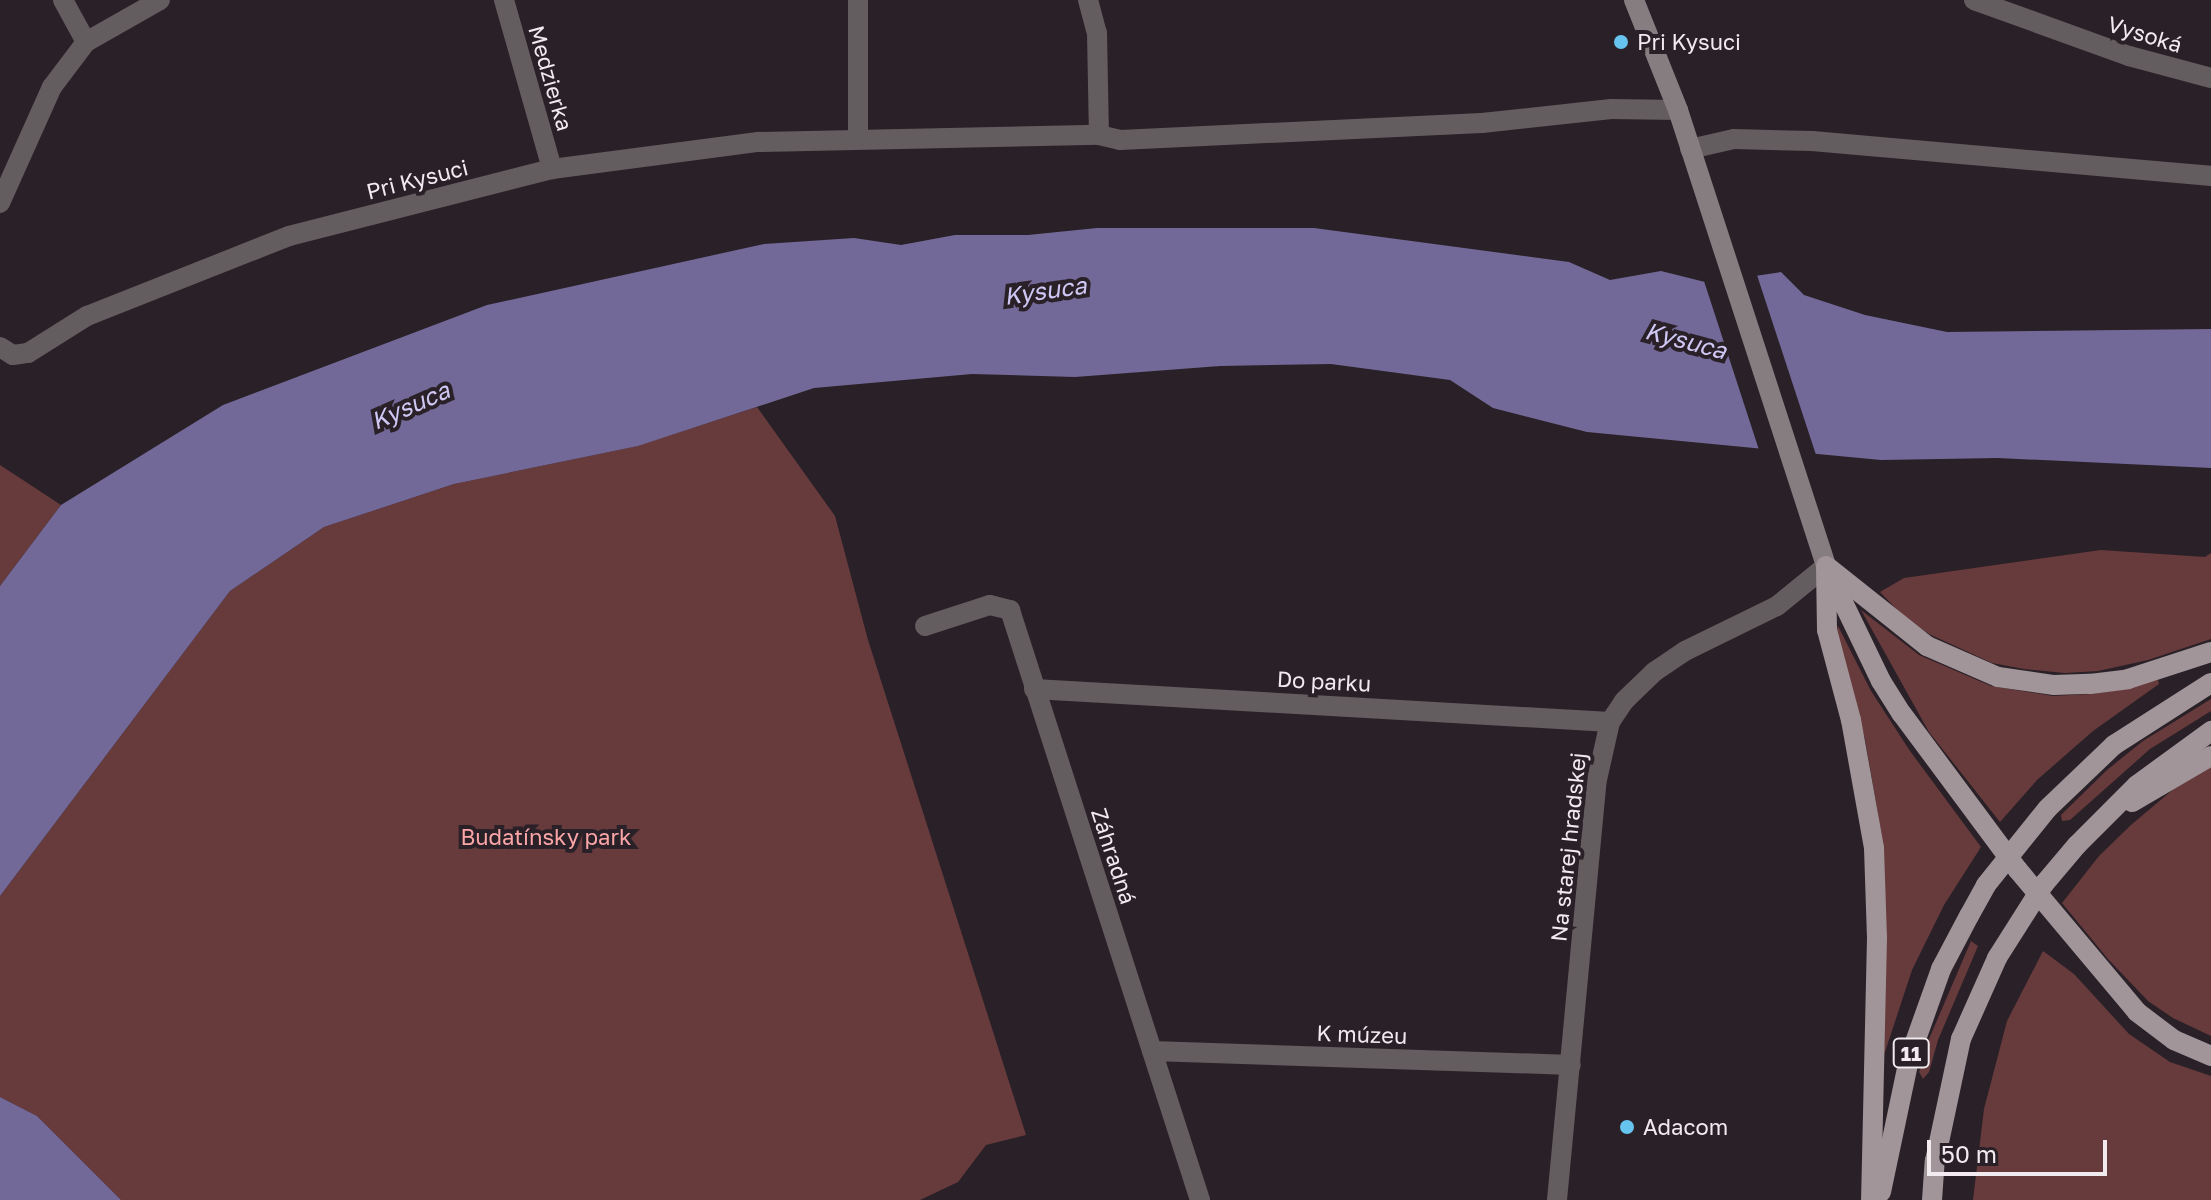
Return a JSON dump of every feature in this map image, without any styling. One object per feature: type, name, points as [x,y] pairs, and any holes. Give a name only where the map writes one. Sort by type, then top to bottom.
[{"type":"main road","points":[[1634,0],[1678,110],[1826,566],[1875,669],[1902,714],[2018,870],[2137,1012],[2174,1040],[2211,1056]]},
{"type":"main road","points":[[1826,566],[1927,646],[1998,677],[2054,685],[2090,684],[2128,679],[2211,652]]},
{"type":"main road","points":[[1826,566],[1827,630],[1851,720],[1874,848],[1877,938],[1871,1200]]},
{"type":"main road","name":"11","points":[[1880,1200],[1916,1036],[1941,969],[1986,885],[2047,809],[2114,745],[2211,683]]},
{"type":"main road","name":"11","points":[[1932,1200],[1935,1161],[1961,1039],[1997,958],[2044,884],[2077,845],[2166,761],[2211,731]]},
{"type":"main road","points":[[2101,820],[2211,756]]},
{"type":"street","points":[[63,0],[86,42]]},
{"type":"street","points":[[0,203],[52,87],[86,42],[160,0]]},
{"type":"street","name":"Medzierka","points":[[504,0],[552,169]]},
{"type":"street","points":[[858,0],[858,138]]},
{"type":"street","points":[[1088,0],[1097,33],[1099,135]]},
{"type":"street","name":"Vysoká","points":[[1974,0],[2129,56],[2211,78]]},
{"type":"street","name":"Pri Kysuci","points":[[6,351],[43,345],[87,316],[289,236],[552,169],[758,142],[1099,135],[1120,140],[1482,123],[1611,109],[1678,110]]},
{"type":"street","points":[[1690,149],[1734,139],[1825,142],[2211,176]]},
{"type":"street","name":"Na starej hradskej","points":[[1557,1200],[1596,784],[1610,722],[1624,701],[1654,672],[1685,651],[1777,606],[1826,566]]},
{"type":"street","name":"Záhradná","points":[[925,626],[990,605],[1010,610],[1200,1200]]},
{"type":"street","name":"Do parku","points":[[1034,689],[1610,722]]},
{"type":"street","name":"K múzeu","points":[[1152,1051],[1571,1065]]},
{"type":"green space","name":"Budatínsky park","points":[[757,407],[835,516],[868,640],[1026,1135],[986,1145],[958,1182],[920,1200],[121,1200],[37,1116],[0,1097],[0,896],[230,591],[324,527],[454,484],[637,446]]},
{"type":"green space","points":[[0,465],[61,505],[0,586]]},
{"type":"green space","points":[[2101,550],[2205,557],[2211,553],[2211,639],[2148,660],[2098,671],[2065,673],[2024,669],[1992,663],[1929,634],[1904,617],[1880,592],[1904,578]]},
{"type":"green space","points":[[1861,610],[1919,655],[1991,686],[2053,696],[2090,694],[2158,680],[2159,684],[2093,731],[2037,780],[2000,822],[1929,732]]},
{"type":"green space","points":[[1838,626],[1871,691],[1910,751],[1981,847],[1944,905],[1912,970],[1884,1055],[1884,875],[1877,808],[1865,739],[1835,631]]},
{"type":"green space","points":[[2211,699],[2211,711],[2150,749],[2070,820],[2062,821],[2061,815],[2107,770],[2143,741]]},
{"type":"green space","points":[[2211,767],[2211,1036],[2173,1018],[2148,1001],[2062,903],[2099,856],[2131,825],[2176,787]]},
{"type":"green space","points":[[1971,941],[1978,946],[1938,1040],[1929,1072],[1923,1079],[1919,1072],[1929,1039]]},
{"type":"green space","points":[[2043,951],[2074,974],[2129,1034],[2170,1062],[2211,1076],[2211,1200],[1973,1200],[1984,1109],[2007,1021]]},
{"type":"water","name":"Kysuca","points":[[1097,228],[1314,228],[1569,262],[1610,280],[1661,271],[1709,283],[1781,272],[1804,295],[1865,315],[1947,332],[2211,329],[2211,468],[1998,458],[1881,460],[1587,432],[1493,408],[1450,380],[1331,364],[1220,366],[1075,377],[972,374],[814,388],[638,446],[454,484],[324,527],[230,591],[0,896],[0,586],[61,505],[223,405],[487,305],[764,244],[854,238],[901,245],[955,235],[1028,235]]},
{"type":"water","points":[[0,1097],[37,1116],[121,1200],[0,1200]]},
{"type":"pier","points":[[1756,272],[1817,458],[1760,453],[1703,278]]},
{"type":"place","name":"Pri Kysuci","points":[[1621,42]]},
{"type":"place","name":"Adacom","points":[[1627,1127]]}]
